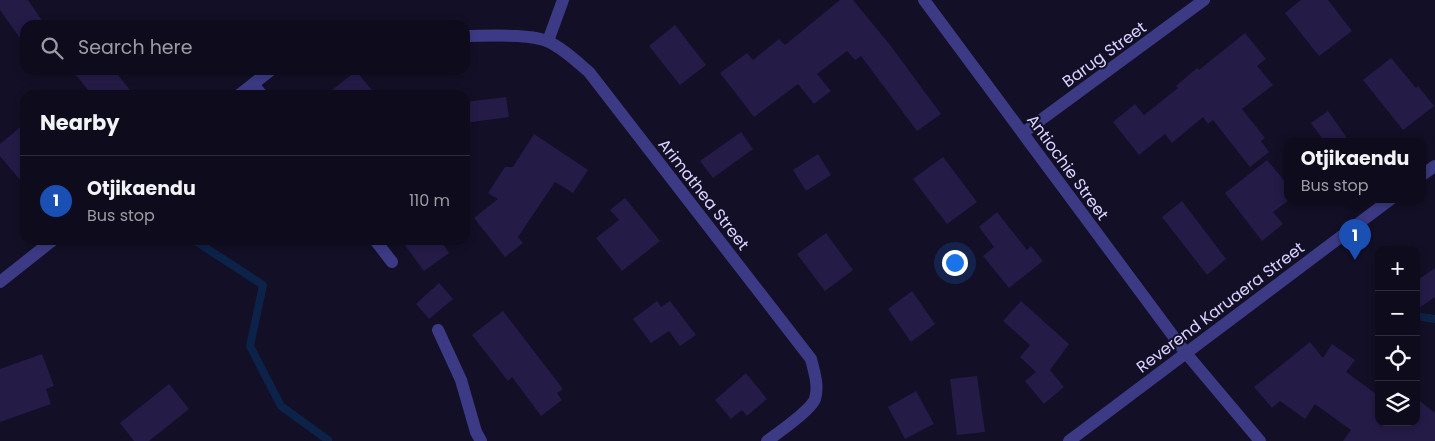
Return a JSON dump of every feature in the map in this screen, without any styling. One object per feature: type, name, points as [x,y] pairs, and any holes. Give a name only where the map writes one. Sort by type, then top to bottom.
[{"type":"street","points":[[548,41],[563,0]]},
{"type":"street","name":"Antiochie Street","points":[[924,0],[1185,352],[1260,441]]},
{"type":"street","name":"Barug Street","points":[[1023,133],[1204,0]]},
{"type":"street","name":"Arimathea Street","points":[[470,36],[531,37],[548,41],[567,53],[588,72],[811,359],[816,380],[815,400],[800,415],[767,441]]},
{"type":"street","points":[[245,90],[265,75]]},
{"type":"street","points":[[253,84],[258,90]]},
{"type":"street","name":"Reverend Karuaera Street","points":[[1068,441],[1386,203]]},
{"type":"street","points":[[0,282],[47,245]]},
{"type":"street","points":[[379,245],[392,262]]},
{"type":"street","points":[[438,330],[461,380],[476,432],[482,441]]},
{"type":"building","points":[[0,0],[28,0],[42,20],[20,20],[20,38],[0,10]]},
{"type":"building","points":[[840,0],[853,0],[890,45],[941,114],[917,131],[861,56],[855,60],[847,51],[817,74],[831,91],[814,104],[798,84],[754,117],[720,73],[747,53],[753,60],[779,39],[785,45]]},
{"type":"building","points":[[1301,0],[1328,0],[1352,31],[1319,56],[1285,13]]},
{"type":"building","points":[[675,25],[706,65],[680,85],[649,46]]},
{"type":"building","points":[[1245,33],[1266,59],[1257,66],[1273,85],[1242,109],[1265,138],[1261,141],[1269,152],[1250,167],[1213,120],[1208,124],[1203,117],[1172,143],[1165,134],[1139,155],[1113,122],[1135,104],[1144,115],[1178,88],[1176,86],[1197,68],[1199,70]]},
{"type":"building","points":[[1391,58],[1434,106],[1403,130],[1363,80]]},
{"type":"building","points":[[76,75],[118,75],[130,90],[88,90]]},
{"type":"building","points":[[351,75],[359,75],[372,90],[332,90]]},
{"type":"building","points":[[506,97],[509,117],[470,122],[470,101]]},
{"type":"building","points":[[1328,111],[1347,138],[1322,138],[1311,123]]},
{"type":"building","points":[[20,127],[20,180],[0,156],[0,144]]},
{"type":"building","points":[[741,132],[753,149],[713,178],[700,161]]},
{"type":"building","points":[[534,134],[588,170],[573,193],[555,182],[518,237],[523,243],[505,257],[474,218],[498,199],[488,193],[505,167],[513,167]]},
{"type":"building","points":[[818,154],[831,175],[806,191],[793,170]]},
{"type":"building","points":[[943,157],[977,202],[947,224],[913,179]]},
{"type":"building","points":[[1267,160],[1284,180],[1285,203],[1273,212],[1283,224],[1262,241],[1225,193]]},
{"type":"building","points":[[625,198],[660,241],[622,271],[596,238],[619,220],[610,210]]},
{"type":"building","points":[[1182,201],[1226,259],[1207,275],[1162,217]]},
{"type":"building","points":[[997,212],[1027,250],[1031,246],[1043,261],[1009,288],[983,256],[994,247],[979,227]]},
{"type":"building","points":[[826,233],[853,270],[825,291],[797,254]]},
{"type":"building","points":[[405,245],[443,245],[449,253],[424,271]]},
{"type":"building","points":[[1435,268],[1435,297],[1420,307],[1420,291],[1420,278]]},
{"type":"building","points":[[439,283],[453,299],[429,319],[416,304]]},
{"type":"building","points":[[912,291],[935,324],[911,342],[888,309]]},
{"type":"building","points":[[657,301],[661,307],[670,301],[696,335],[680,346],[669,331],[651,343],[633,319]]},
{"type":"building","points":[[1021,301],[1069,344],[1050,370],[1064,387],[1044,404],[1025,381],[1036,372],[1020,357],[1030,345],[1003,321]]},
{"type":"building","points":[[503,311],[563,389],[557,393],[562,400],[541,416],[512,377],[508,381],[472,335]]},
{"type":"building","points":[[1310,342],[1323,358],[1332,344],[1355,360],[1346,372],[1375,393],[1375,426],[1420,426],[1420,401],[1435,413],[1435,441],[1343,441],[1351,430],[1315,404],[1305,419],[1280,401],[1272,408],[1254,387]]},
{"type":"building","points":[[42,354],[54,386],[46,389],[51,404],[0,422],[0,369]]},
{"type":"building","points":[[746,373],[767,399],[747,416],[742,410],[731,419],[715,400]]},
{"type":"building","points":[[977,376],[985,432],[957,435],[950,379]]},
{"type":"building","points":[[169,384],[189,409],[149,441],[134,441],[120,423]]},
{"type":"building","points":[[916,391],[934,424],[905,439],[888,407]]},
{"type":"waterway","points":[[202,245],[263,285],[250,346],[281,406],[327,441]]},
{"type":"waterway","points":[[1420,317],[1435,319]]},
{"type":"place","name":"Otjikaendu","points":[[1355,260]]}]
